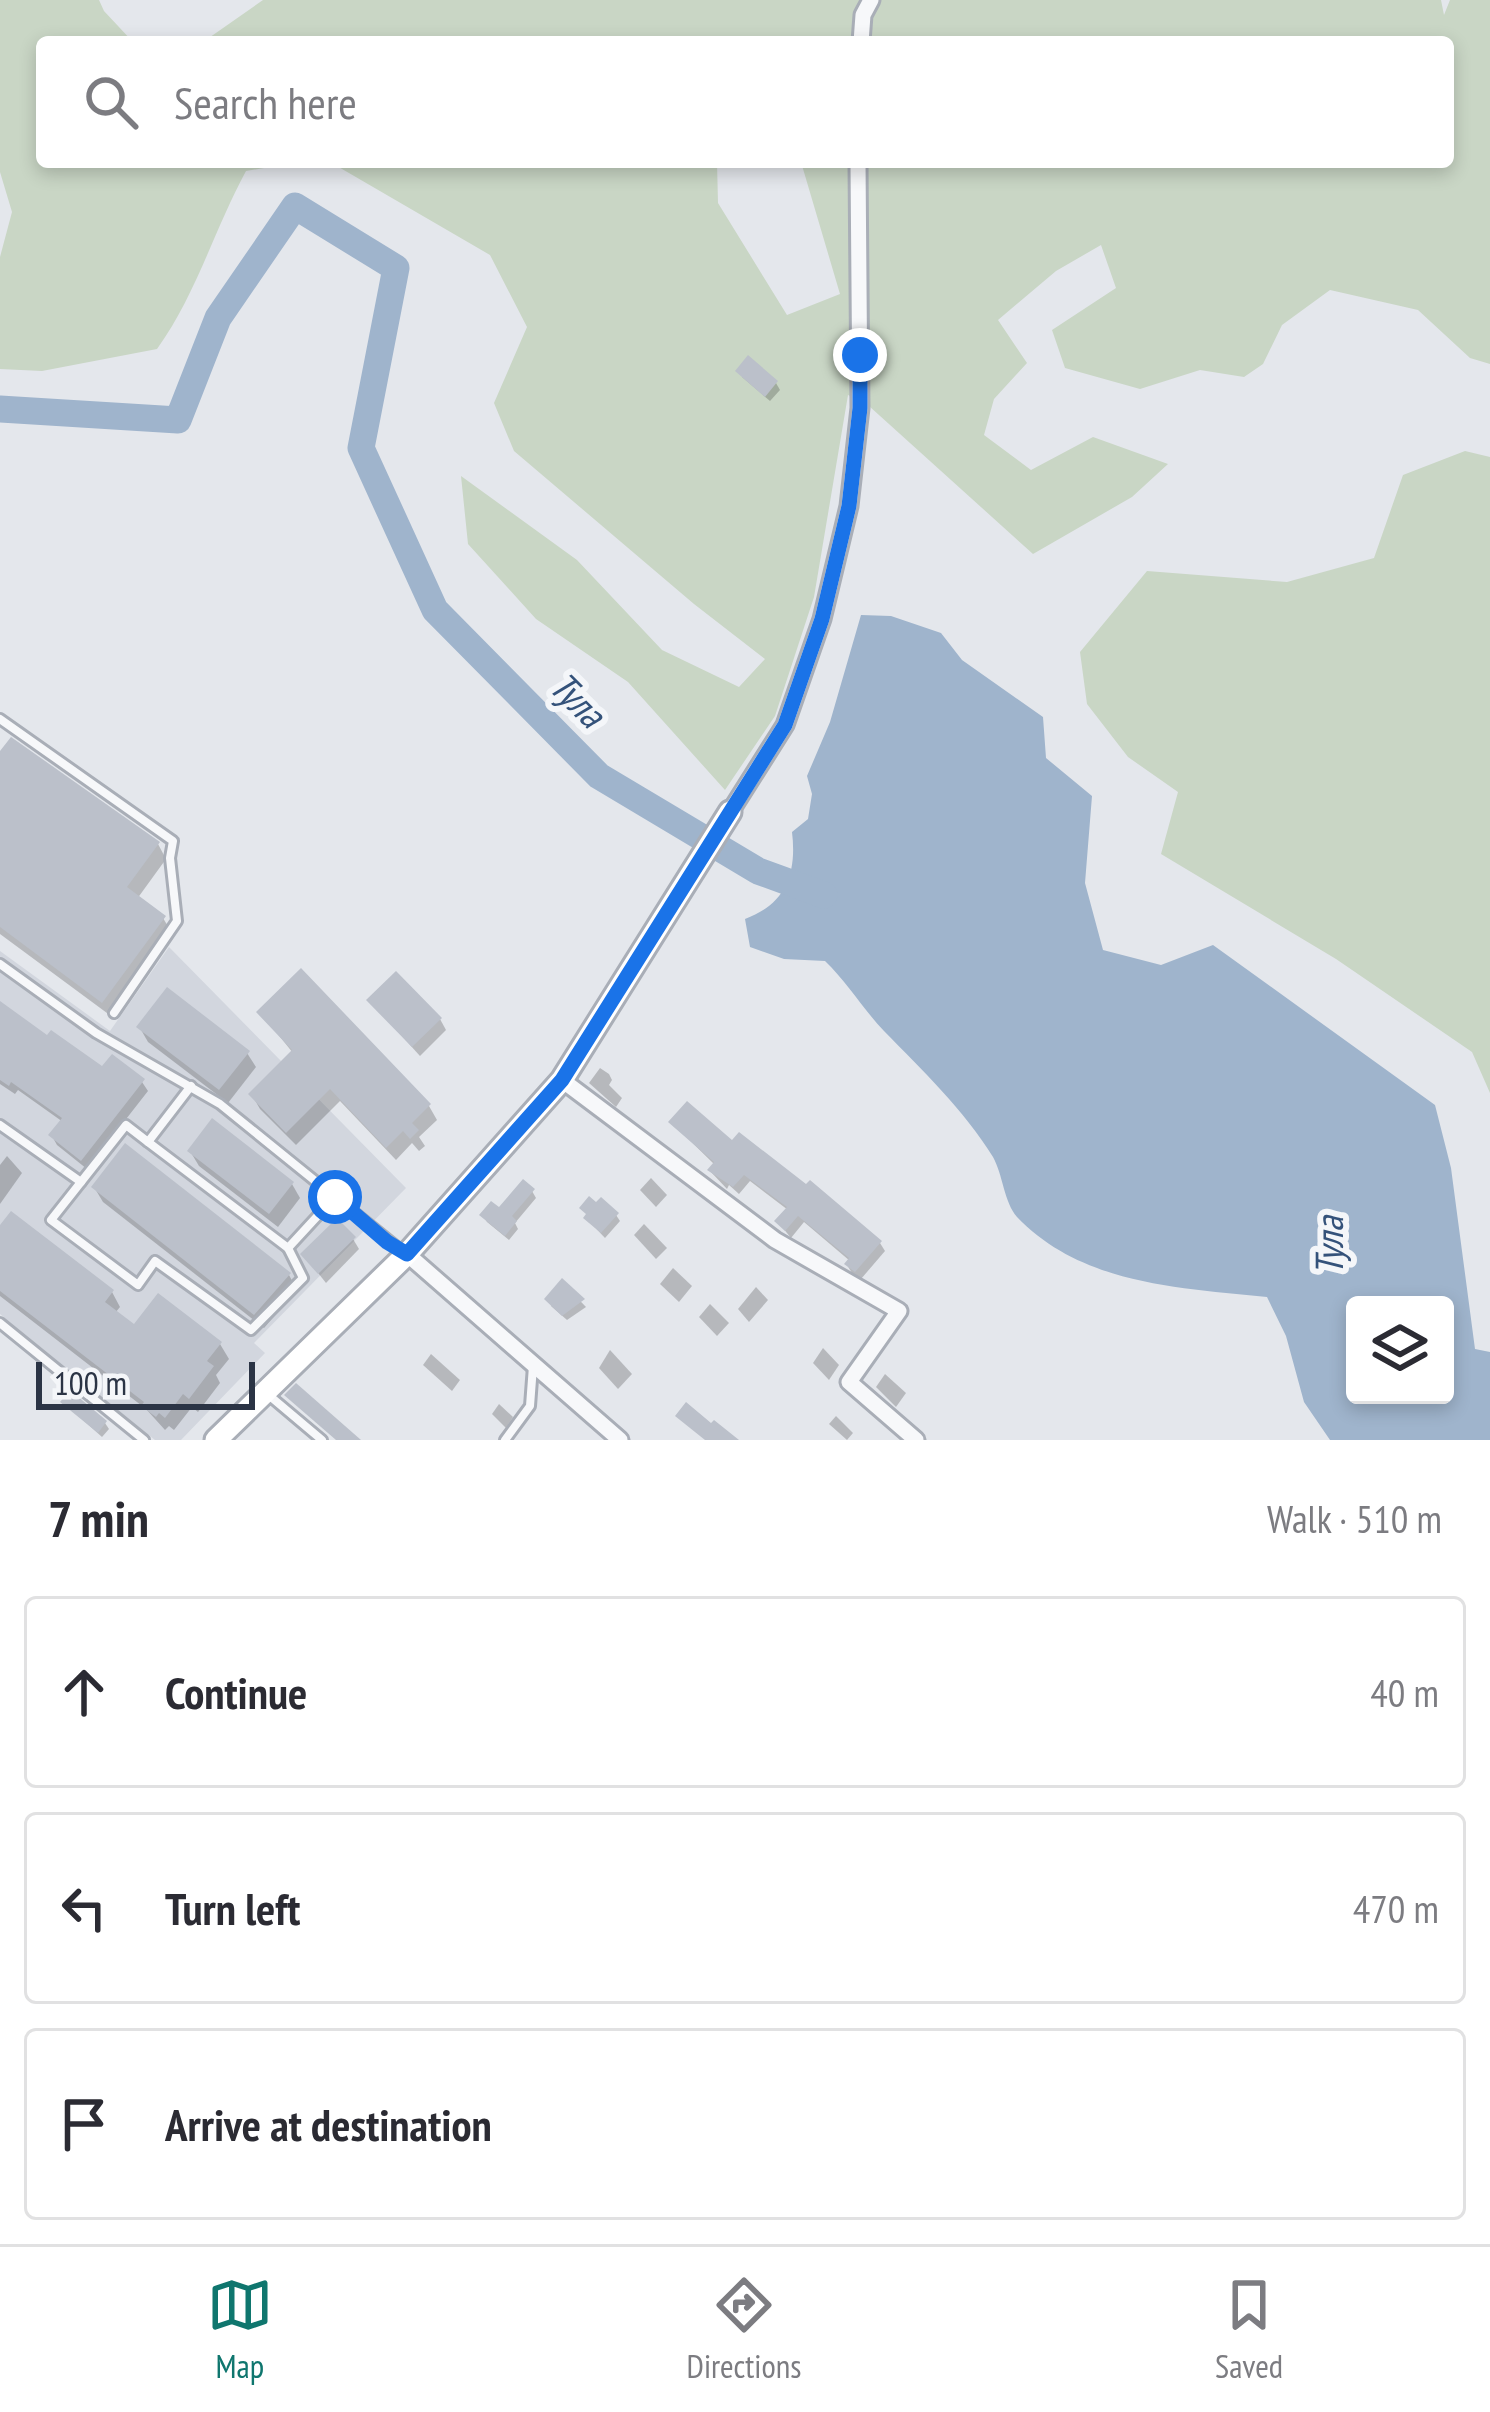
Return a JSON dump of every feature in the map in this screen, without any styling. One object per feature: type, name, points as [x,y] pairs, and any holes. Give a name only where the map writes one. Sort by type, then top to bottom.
[{"type":"street","points":[[861,36],[863,15],[871,0]]},
{"type":"street","points":[[216,1440],[407,1254],[562,1080],[785,725],[822,619],[849,506],[860,408],[858,168]]},
{"type":"street","points":[[562,1080],[775,1240],[899,1311],[849,1382],[916,1440]]},
{"type":"street","points":[[407,1254],[620,1440]]},
{"type":"lane","points":[[0,719],[172,842],[177,922],[114,1013]]},
{"type":"lane","points":[[0,964],[96,1033],[191,1086],[295,1161],[407,1254]]},
{"type":"lane","points":[[148,1142],[191,1086]]},
{"type":"lane","points":[[0,1125],[81,1182]]},
{"type":"lane","points":[[126,1125],[288,1247],[303,1278],[251,1330],[155,1261],[138,1285],[51,1220],[81,1182],[126,1125]]},
{"type":"lane","points":[[288,1247],[335,1197]]},
{"type":"lane","points":[[0,1323],[144,1440]]},
{"type":"lane","points":[[505,1440],[530,1406],[533,1362]]},
{"type":"lane","points":[[264,1391],[322,1440]]},
{"type":"shaded area","points":[[169,947],[406,1188],[254,1343],[265,1353],[181,1440],[155,1440],[0,1314],[0,951],[110,1031]]},
{"type":"green space","points":[[0,0],[99,0],[127,36],[36,36],[36,168],[264,168],[246,171],[183,307],[157,349],[42,371],[0,369],[0,257],[12,212],[0,172]]},
{"type":"green space","points":[[263,0],[1441,0],[1444,15],[1450,0],[1490,0],[1490,364],[1470,358],[1418,310],[1330,290],[1282,325],[1263,364],[1244,377],[1200,370],[1140,389],[1065,368],[1052,330],[1116,288],[1101,245],[1056,271],[998,320],[1027,363],[994,399],[984,435],[1031,470],[1093,437],[1168,464],[1132,497],[1033,554],[869,406],[848,395],[814,597],[775,716],[725,790],[628,682],[536,619],[468,544],[461,476],[577,560],[662,650],[739,687],[765,659],[514,451],[494,403],[527,327],[490,255],[340,168],[717,168],[718,203],[787,315],[840,294],[803,168],[1454,168],[1454,36],[212,36]]},
{"type":"green space","points":[[1465,451],[1490,457],[1490,1093],[1472,1052],[1336,959],[1161,854],[1178,792],[1128,757],[1087,704],[1080,652],[1147,571],[1287,582],[1374,558],[1403,475]]},
{"type":"water","points":[[861,615],[891,616],[941,633],[962,660],[1043,717],[1046,758],[1092,796],[1085,883],[1103,950],[1161,965],[1213,945],[1435,1105],[1451,1168],[1475,1349],[1490,1352],[1490,1440],[1330,1440],[1304,1402],[1286,1336],[1267,1297],[1167,1286],[1102,1270],[1043,1240],[1017,1217],[993,1157],[969,1123],[825,961],[784,959],[750,947],[745,919],[779,896],[790,874],[792,832],[808,819],[812,794],[807,776],[830,722]]},
{"type":"building","points":[[748,355],[778,381],[765,397],[735,371]]},
{"type":"building","points":[[11,737],[160,842],[127,887],[166,916],[102,1003],[0,927],[0,751]]},
{"type":"building","points":[[301,968],[431,1104],[412,1123],[419,1130],[410,1139],[403,1131],[386,1148],[330,1089],[286,1133],[248,1094],[292,1050],[256,1012]]},
{"type":"building","points":[[396,971],[442,1018],[412,1047],[366,1000]]},
{"type":"building","points":[[167,987],[250,1051],[219,1090],[136,1027]]},
{"type":"building","points":[[0,1001],[102,1066],[112,1054],[145,1079],[81,1161],[48,1135],[62,1118],[11,1082],[9,1086],[0,1080]]},
{"type":"building","points":[[687,1101],[732,1140],[739,1132],[806,1184],[810,1180],[882,1241],[855,1272],[844,1264],[849,1258],[798,1216],[785,1231],[774,1221],[787,1207],[744,1175],[733,1187],[707,1170],[714,1162],[668,1122]]},
{"type":"building","points":[[212,1118],[294,1182],[269,1214],[187,1151]]},
{"type":"building","points":[[125,1143],[291,1273],[254,1315],[91,1187]]},
{"type":"building","points":[[523,1179],[535,1189],[512,1216],[517,1221],[505,1236],[479,1215],[491,1201],[499,1207]]},
{"type":"building","points":[[589,1196],[596,1202],[601,1197],[619,1213],[601,1233],[583,1218],[586,1214],[579,1208]]},
{"type":"building","points":[[11,1211],[114,1290],[105,1302],[134,1324],[158,1293],[222,1342],[207,1361],[214,1366],[189,1399],[183,1394],[165,1418],[159,1413],[156,1417],[141,1406],[144,1402],[0,1291],[0,1225]]},
{"type":"building","points":[[337,1218],[356,1237],[318,1274],[300,1254]]},
{"type":"building","points":[[562,1278],[585,1299],[562,1316],[544,1299]]},
{"type":"building","points":[[296,1383],[361,1440],[336,1440],[284,1395]]},
{"type":"building","points":[[70,1390],[107,1421],[98,1433],[60,1402]]},
{"type":"building","points":[[686,1402],[739,1440],[705,1440],[675,1416]]},
{"type":"waterway","name":"Тула","points":[[0,409],[178,420],[218,318],[295,206],[396,268],[361,448],[435,610],[599,776],[758,871],[824,895]]},
{"type":"route","points":[[335,1197],[407,1254],[562,1080],[626,982],[785,725],[822,619],[849,506],[860,408],[860,355]]}]
